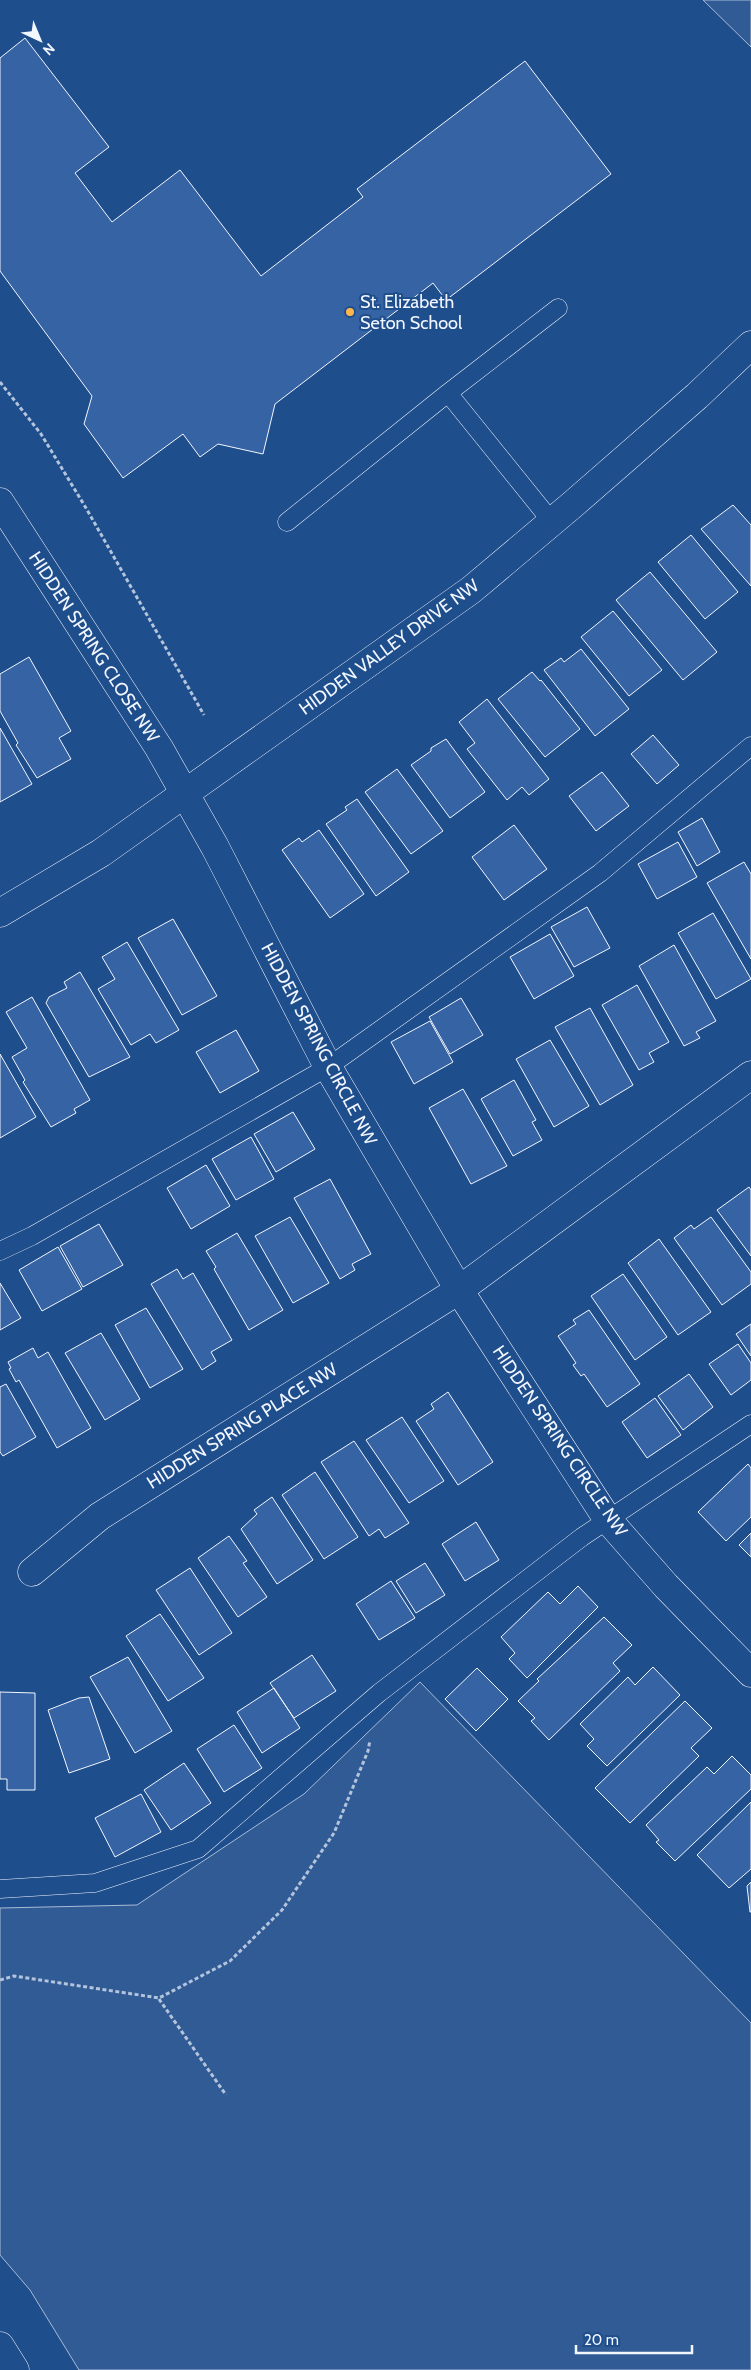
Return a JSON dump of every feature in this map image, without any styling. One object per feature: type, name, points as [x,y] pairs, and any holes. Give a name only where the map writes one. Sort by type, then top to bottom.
[{"type":"street","name":"HIDDEN VALLEY DRIVE NW","points":[[0,912],[101,853],[471,590],[697,396],[751,345]]},
{"type":"street","name":"HIDDEN SPRING CLOSE NW","points":[[0,502],[159,748],[185,795]]},
{"type":"street","name":"HIDDEN SPRING CIRCLE NW","points":[[185,795],[215,847],[328,1067],[459,1290],[608,1520],[666,1586],[751,1673]]},
{"type":"street","points":[[459,1290],[751,1075]]},
{"type":"street","name":"HIDDEN SPRING PLACE NW","points":[[32,1572],[100,1516],[459,1290]]},
{"type":"street","points":[[0,2346],[15,2370]]},
{"type":"lane","points":[[287,522],[558,308]]},
{"type":"lane","points":[[448,393],[552,522]]},
{"type":"lane","points":[[0,1251],[32,1236],[328,1067],[600,873],[751,746]]},
{"type":"lane","points":[[0,1889],[95,1883],[198,1849],[379,1693],[582,1536],[751,1424]]},
{"type":"path","points":[[0,382],[41,434],[130,583],[204,715]]},
{"type":"path","points":[[0,1980],[14,1976],[159,1998],[230,1961],[282,1910],[334,1834],[368,1751],[379,1693]]},
{"type":"path","points":[[159,1998],[226,2094]]},
{"type":"shaded area","points":[[703,0],[751,0],[751,47]]},
{"type":"shaded area","points":[[420,1682],[751,2023],[751,2370],[79,2370],[30,2290],[0,2255],[0,1908],[137,1905],[304,1794]]},
{"type":"building","points":[[25,38],[109,147],[75,173],[112,222],[180,170],[261,276],[363,197],[357,189],[525,61],[611,174],[446,300],[433,283],[275,404],[263,454],[218,444],[200,457],[183,434],[123,478],[84,424],[92,396],[0,271],[0,58]]},
{"type":"building","points":[[733,505],[751,525],[751,586],[701,529]]},
{"type":"building","points":[[691,535],[738,592],[705,619],[658,562]]},
{"type":"building","points":[[650,572],[717,652],[683,680],[616,600]]},
{"type":"building","points":[[613,611],[662,670],[629,696],[581,637]]},
{"type":"building","points":[[581,649],[629,709],[595,736],[544,670],[561,658],[564,662]]},
{"type":"building","points":[[29,657],[71,731],[59,738],[71,759],[37,778],[16,745],[18,743],[0,711],[0,674]]},
{"type":"building","points":[[532,672],[541,680],[580,729],[545,757],[498,699]]},
{"type":"building","points":[[487,699],[549,779],[529,795],[522,787],[507,800],[467,749],[475,743],[459,722]]},
{"type":"building","points":[[0,728],[32,784],[0,802]]},
{"type":"building","points":[[653,735],[679,765],[657,784],[631,754]]},
{"type":"building","points":[[446,739],[485,792],[450,818],[411,765],[431,751],[431,748]]},
{"type":"building","points":[[397,769],[443,831],[411,854],[365,792]]},
{"type":"building","points":[[602,772],[629,806],[596,831],[569,796]]},
{"type":"building","points":[[357,799],[409,872],[376,896],[326,824],[347,810],[345,807]]},
{"type":"building","points":[[702,818],[720,852],[697,866],[678,832]]},
{"type":"building","points":[[514,825],[547,869],[504,900],[472,857]]},
{"type":"building","points":[[319,830],[364,894],[330,918],[282,850],[299,838],[302,842]]},
{"type":"building","points":[[678,842],[697,877],[657,899],[638,864]]},
{"type":"building","points":[[744,862],[751,874],[751,959],[707,883]]},
{"type":"building","points":[[587,907],[610,948],[574,967],[551,927]]},
{"type":"building","points":[[713,913],[751,979],[716,999],[678,933]]},
{"type":"building","points":[[173,919],[217,996],[182,1015],[138,938]]},
{"type":"building","points":[[550,934],[574,976],[534,999],[510,957]]},
{"type":"building","points":[[127,942],[179,1030],[156,1043],[150,1034],[131,1045],[98,989],[115,979],[102,957]]},
{"type":"building","points":[[674,945],[716,1021],[696,1032],[700,1038],[684,1046],[639,966]]},
{"type":"building","points":[[80,972],[130,1057],[89,1077],[46,1003],[49,997],[67,988],[64,982]]},
{"type":"building","points":[[637,985],[669,1042],[649,1053],[654,1062],[639,1070],[602,1005]]},
{"type":"building","points":[[32,997],[90,1100],[74,1109],[76,1113],[51,1127],[23,1082],[25,1080],[12,1057],[27,1048],[6,1012]]},
{"type":"building","points":[[461,998],[483,1035],[450,1054],[429,1017]]},
{"type":"building","points":[[590,1008],[633,1085],[600,1105],[555,1027]]},
{"type":"building","points":[[430,1021],[453,1062],[414,1084],[391,1042]]},
{"type":"building","points":[[236,1030],[259,1071],[220,1093],[196,1052]]},
{"type":"building","points":[[550,1040],[589,1106],[554,1127],[516,1059]]},
{"type":"building","points":[[0,1054],[36,1117],[0,1138]]},
{"type":"building","points":[[514,1080],[536,1120],[532,1122],[542,1140],[513,1156],[481,1099]]},
{"type":"building","points":[[463,1089],[507,1166],[471,1184],[429,1108]]},
{"type":"building","points":[[293,1112],[315,1149],[276,1172],[254,1134]]},
{"type":"building","points":[[251,1137],[274,1179],[236,1200],[212,1159]]},
{"type":"building","points":[[206,1165],[230,1206],[191,1229],[167,1188]]},
{"type":"building","points":[[330,1179],[371,1254],[352,1264],[355,1270],[340,1279],[294,1198]]},
{"type":"building","points":[[749,1187],[751,1190],[751,1256],[717,1210]]},
{"type":"building","points":[[290,1217],[329,1283],[293,1303],[255,1236]]},
{"type":"building","points":[[711,1217],[751,1272],[751,1284],[722,1305],[674,1238],[691,1225],[694,1229]]},
{"type":"building","points":[[99,1224],[123,1265],[83,1287],[60,1246]]},
{"type":"building","points":[[237,1233],[283,1310],[249,1330],[214,1269],[216,1267],[206,1251]]},
{"type":"building","points":[[659,1239],[711,1312],[678,1335],[628,1263]]},
{"type":"building","points":[[58,1247],[82,1289],[42,1311],[19,1270]]},
{"type":"building","points":[[177,1269],[183,1279],[193,1273],[232,1340],[211,1352],[216,1361],[202,1370],[151,1284]]},
{"type":"building","points":[[623,1274],[667,1337],[635,1360],[591,1296]]},
{"type":"building","points":[[0,1283],[21,1318],[0,1330]]},
{"type":"building","points":[[146,1308],[183,1369],[150,1388],[115,1325]]},
{"type":"building","points":[[589,1310],[640,1384],[607,1407],[584,1374],[581,1376],[573,1365],[576,1363],[558,1336],[576,1324],[573,1320]]},
{"type":"building","points":[[751,1324],[751,1356],[736,1334]]},
{"type":"building","points":[[101,1333],[140,1399],[105,1420],[65,1353]]},
{"type":"building","points":[[738,1344],[751,1363],[751,1380],[731,1395],[709,1364]]},
{"type":"building","points":[[33,1348],[38,1358],[48,1352],[91,1428],[57,1448],[19,1380],[16,1382],[9,1369],[11,1368],[8,1362]]},
{"type":"building","points":[[689,1374],[713,1407],[683,1430],[658,1396]]},
{"type":"building","points":[[6,1384],[36,1437],[3,1456],[0,1452],[0,1387]]},
{"type":"building","points":[[448,1392],[493,1462],[458,1485],[416,1421],[434,1409],[431,1404]]},
{"type":"building","points":[[655,1398],[681,1435],[647,1458],[622,1422]]},
{"type":"building","points":[[402,1417],[444,1481],[409,1503],[366,1440]]},
{"type":"building","points":[[354,1441],[409,1523],[385,1538],[379,1529],[369,1536],[321,1462]]},
{"type":"building","points":[[748,1464],[751,1468],[751,1517],[726,1541],[698,1512]]},
{"type":"building","points":[[315,1472],[358,1537],[324,1559],[282,1495]]},
{"type":"building","points":[[272,1497],[313,1560],[277,1584],[241,1529],[257,1514],[254,1510]]},
{"type":"building","points":[[476,1522],[499,1560],[465,1581],[442,1544]]},
{"type":"building","points":[[751,1533],[751,1557],[739,1545]]},
{"type":"building","points":[[229,1536],[247,1561],[243,1563],[267,1597],[238,1617],[198,1558]]},
{"type":"building","points":[[425,1563],[445,1595],[416,1613],[396,1581]]},
{"type":"building","points":[[190,1568],[232,1633],[199,1655],[156,1590]]},
{"type":"building","points":[[391,1581],[415,1618],[379,1640],[356,1604]]},
{"type":"building","points":[[578,1586],[598,1607],[527,1678],[509,1659],[515,1653],[501,1637],[548,1592],[560,1604]]},
{"type":"building","points":[[160,1614],[204,1678],[168,1701],[126,1636]]},
{"type":"building","points":[[604,1617],[632,1645],[613,1663],[620,1671],[549,1740],[531,1721],[535,1718],[518,1701],[539,1681],[537,1679]]},
{"type":"building","points":[[312,1655],[336,1691],[294,1718],[270,1683]]},
{"type":"building","points":[[128,1657],[172,1731],[135,1753],[90,1677]]},
{"type":"building","points":[[653,1667],[680,1695],[607,1766],[587,1746],[594,1739],[580,1724],[628,1677],[635,1685]]},
{"type":"building","points":[[477,1668],[508,1699],[476,1731],[445,1699]]},
{"type":"building","points":[[274,1688],[300,1728],[262,1753],[237,1712]]},
{"type":"building","points":[[0,1692],[35,1693],[35,1790],[7,1790],[7,1779],[0,1779]]},
{"type":"building","points":[[89,1697],[110,1759],[69,1773],[48,1710],[79,1698]]},
{"type":"building","points":[[685,1701],[712,1728],[691,1748],[699,1756],[630,1823],[595,1788]]},
{"type":"building","points":[[234,1725],[262,1768],[224,1792],[197,1749]]},
{"type":"building","points":[[732,1756],[751,1775],[751,1789],[675,1861],[656,1842],[659,1840],[646,1825],[707,1767],[714,1774]]},
{"type":"building","points":[[184,1763],[211,1803],[171,1830],[144,1790]]},
{"type":"building","points":[[141,1794],[161,1832],[115,1857],[95,1818]]},
{"type":"building","points":[[751,1802],[751,1869],[729,1888],[697,1855]]},
{"type":"building","points":[[751,1882],[751,1912],[750,1912],[747,1886]]},
{"type":"place","name":"St. Elizabeth Seton School","points":[[350,312]]}]
